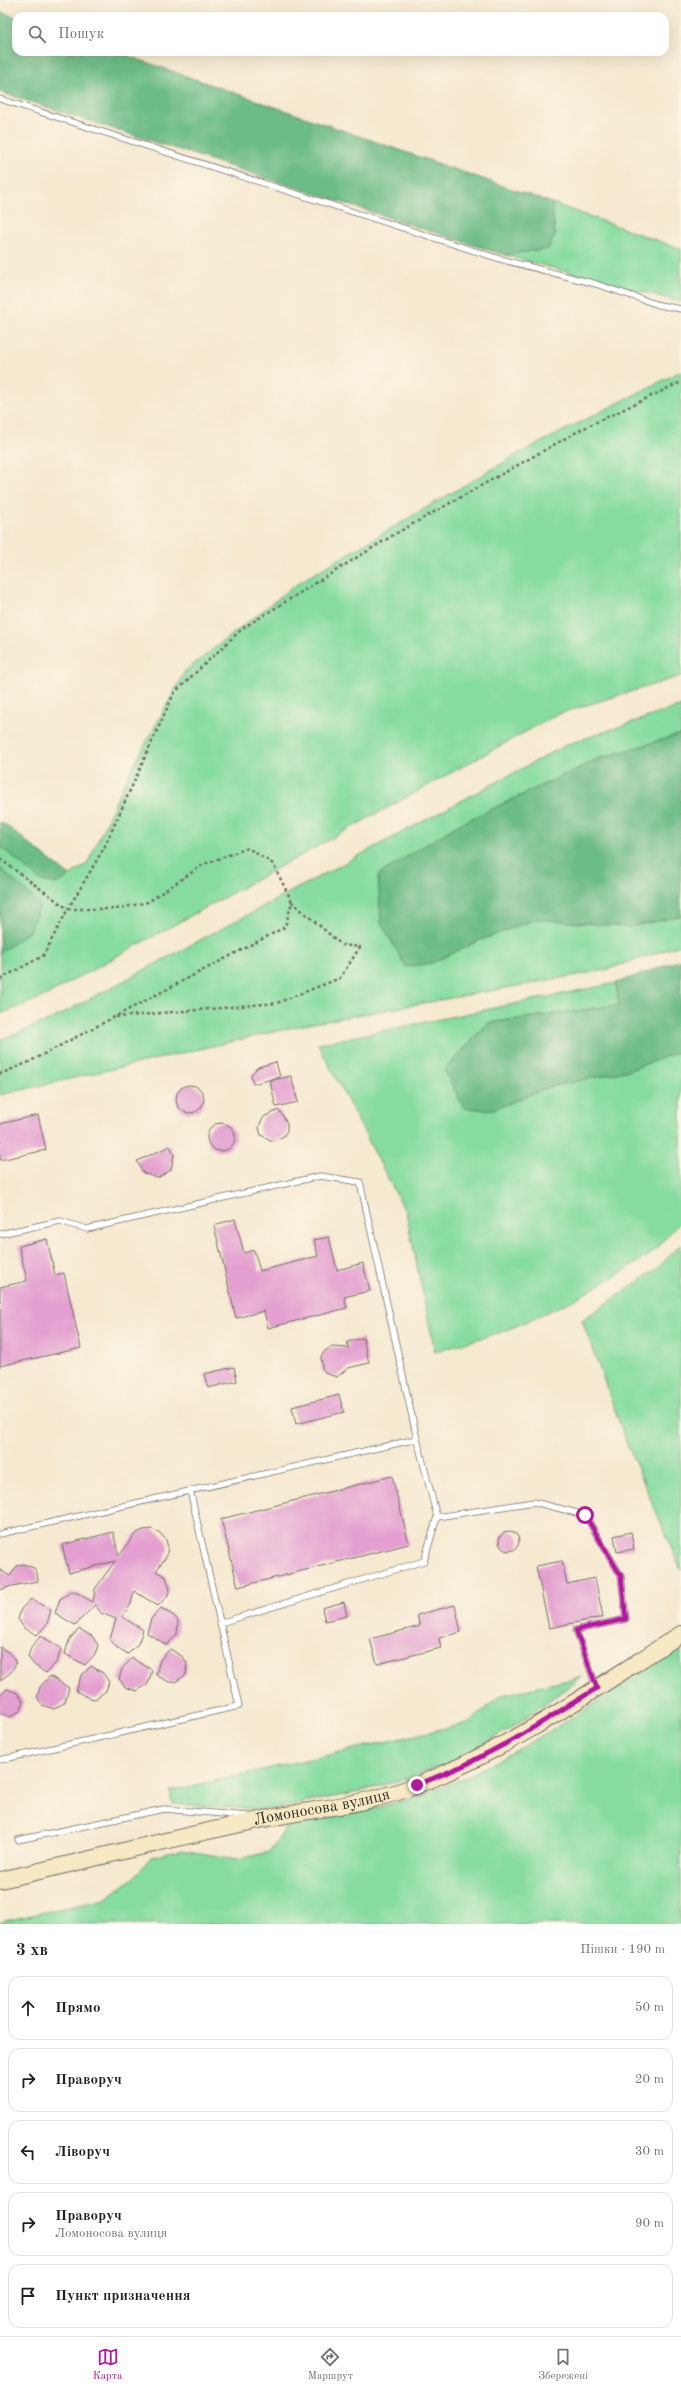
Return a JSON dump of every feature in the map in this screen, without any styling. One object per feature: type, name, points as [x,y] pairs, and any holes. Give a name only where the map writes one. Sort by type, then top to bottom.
[{"type":"street","name":"Ломоносова вулиця","points":[[0,1880],[268,1818],[364,1801],[417,1785],[465,1765],[518,1737],[681,1634]]},
{"type":"lane","points":[[0,99],[500,259],[596,284],[659,305],[681,309]]},
{"type":"lane","points":[[0,1234],[60,1221],[87,1229],[320,1176],[360,1182],[437,1517],[424,1561],[220,1623]]},
{"type":"lane","points":[[0,1534],[418,1439]]},
{"type":"lane","points":[[0,1760],[238,1706],[190,1490]]},
{"type":"lane","points":[[437,1517],[534,1502],[585,1515],[621,1576],[626,1619],[576,1630],[597,1688]]},
{"type":"lane","points":[[18,1840],[164,1809],[268,1818]]},
{"type":"path","points":[[0,979],[42,956],[104,848],[174,693],[243,628],[394,534],[577,432],[681,382]]},
{"type":"path","points":[[0,859],[68,909],[116,909],[148,902],[204,864],[248,848],[273,864],[292,902],[342,945],[360,946],[340,978],[277,1003],[114,1017]]},
{"type":"path","points":[[0,1074],[27,1063],[285,927],[292,902]]},
{"type":"green space","points":[[0,12],[12,16],[12,56],[129,56],[552,203],[555,236],[548,249],[504,255],[0,92]]},
{"type":"green space","points":[[552,203],[681,249],[681,302],[504,255],[548,248],[555,236]]},
{"type":"green space","points":[[681,371],[681,676],[558,714],[41,998],[0,1014],[0,953],[30,931],[40,904],[0,868],[0,846],[41,881],[56,884],[87,864],[126,780],[185,671],[298,583],[518,454]]},
{"type":"green space","points":[[681,706],[681,734],[598,759],[456,826],[378,875],[432,963],[478,941],[536,919],[629,927],[681,916],[681,945],[605,970],[308,1024],[0,1095],[0,1040],[52,1019],[568,744]]},
{"type":"green space","points":[[681,734],[681,916],[629,927],[536,919],[476,942],[432,963],[406,967],[381,923],[378,875],[456,826],[598,759]]},
{"type":"green space","points":[[0,822],[70,876],[56,884],[41,881],[0,846]]},
{"type":"green space","points":[[0,868],[40,904],[30,931],[0,953]]},
{"type":"green space","points":[[681,960],[681,1051],[630,1070],[549,1087],[492,1110],[464,1108],[444,1070],[488,1023],[619,1005],[616,983]]},
{"type":"green space","points":[[616,983],[619,1005],[488,1023],[492,1110],[549,1087],[630,1070],[681,1051],[681,1221],[650,1255],[574,1300],[507,1330],[435,1352],[406,1213],[318,1044]]},
{"type":"green space","points":[[681,1244],[681,1570],[628,1446],[582,1320],[658,1268]]},
{"type":"green space","points":[[681,1648],[681,1924],[0,1924],[0,1922],[105,1899],[135,1877],[151,1857],[182,1850],[237,1859],[269,1852],[289,1824],[387,1805],[419,1796],[487,1766],[520,1748],[586,1709]]},
{"type":"green space","points":[[582,1677],[508,1730],[452,1762],[411,1777],[359,1792],[269,1810],[172,1804],[170,1791],[468,1723],[502,1695]]},
{"type":"building","points":[[276,1062],[280,1077],[253,1084],[251,1075],[258,1067]]},
{"type":"building","points":[[291,1076],[298,1102],[276,1107],[270,1081]]},
{"type":"building","points":[[190,1085],[200,1089],[204,1099],[200,1109],[190,1113],[180,1109],[176,1099],[180,1089]]},
{"type":"building","points":[[279,1110],[287,1123],[287,1130],[284,1136],[272,1141],[261,1135],[259,1128],[261,1121],[265,1116]]},
{"type":"building","points":[[38,1115],[46,1150],[0,1160],[0,1124]]},
{"type":"building","points":[[221,1123],[231,1127],[235,1137],[231,1147],[221,1151],[211,1147],[207,1137],[211,1127]]},
{"type":"building","points":[[170,1146],[174,1155],[171,1170],[158,1178],[143,1173],[137,1161]]},
{"type":"building","points":[[235,1219],[244,1253],[254,1250],[260,1271],[318,1256],[314,1240],[329,1237],[337,1270],[363,1263],[370,1291],[344,1297],[347,1308],[268,1328],[264,1311],[236,1318],[214,1225]]},
{"type":"building","points":[[47,1239],[55,1275],[64,1273],[81,1348],[0,1366],[0,1287],[27,1281],[19,1246]]},
{"type":"building","points":[[363,1338],[369,1363],[348,1368],[337,1377],[327,1374],[322,1369],[321,1356],[326,1350],[332,1347],[349,1348],[347,1342]]},
{"type":"building","points":[[234,1367],[237,1381],[208,1388],[204,1374]]},
{"type":"building","points":[[339,1395],[344,1412],[296,1424],[292,1407]]},
{"type":"building","points":[[392,1476],[409,1544],[238,1587],[221,1519]]},
{"type":"building","points":[[152,1529],[160,1533],[166,1540],[168,1548],[166,1557],[156,1571],[166,1577],[170,1589],[168,1595],[158,1606],[134,1591],[131,1604],[122,1617],[143,1630],[138,1644],[128,1654],[116,1647],[110,1639],[116,1619],[101,1613],[95,1605],[75,1625],[55,1613],[60,1599],[71,1592],[77,1593],[93,1602],[95,1589],[115,1561],[69,1573],[62,1545],[113,1532],[119,1556],[135,1534],[143,1530]]},
{"type":"building","points":[[509,1531],[516,1534],[519,1541],[516,1548],[509,1551],[502,1548],[499,1541],[502,1534]]},
{"type":"building","points":[[631,1532],[634,1549],[617,1552],[614,1536]]},
{"type":"building","points":[[562,1561],[567,1584],[595,1578],[603,1617],[549,1628],[536,1566]]},
{"type":"building","points":[[23,1564],[34,1568],[37,1573],[38,1581],[0,1590],[0,1570],[10,1576],[17,1566]]},
{"type":"building","points":[[31,1599],[51,1610],[47,1624],[37,1635],[24,1628],[18,1619],[21,1609]]},
{"type":"building","points":[[344,1602],[347,1616],[325,1621],[322,1608]]},
{"type":"building","points":[[455,1605],[461,1632],[439,1638],[441,1648],[377,1664],[370,1639],[420,1626],[417,1615]]},
{"type":"building","points":[[161,1608],[174,1616],[178,1621],[177,1634],[167,1645],[147,1633],[151,1619]]},
{"type":"building","points":[[79,1629],[92,1636],[98,1645],[95,1654],[85,1665],[65,1654],[69,1640]]},
{"type":"building","points":[[41,1636],[61,1648],[57,1662],[46,1673],[34,1665],[28,1657],[31,1647]]},
{"type":"building","points":[[0,1647],[11,1654],[16,1663],[12,1671],[0,1681]]},
{"type":"building","points":[[170,1649],[183,1657],[187,1663],[186,1675],[175,1682],[169,1682],[156,1675],[160,1660]]},
{"type":"building","points":[[132,1658],[152,1670],[148,1684],[137,1691],[125,1687],[119,1679],[122,1669]]},
{"type":"building","points":[[91,1666],[103,1673],[109,1682],[106,1691],[95,1699],[89,1698],[76,1691],[81,1676]]},
{"type":"building","points":[[50,1676],[69,1688],[65,1702],[54,1709],[42,1705],[37,1697],[40,1687]]},
{"type":"building","points":[[7,1689],[17,1693],[23,1701],[21,1710],[10,1717],[0,1713],[0,1695]]},
{"type":"route","points":[[417,1785],[465,1765],[518,1737],[597,1688],[576,1630],[626,1619],[621,1576],[585,1515]]}]
